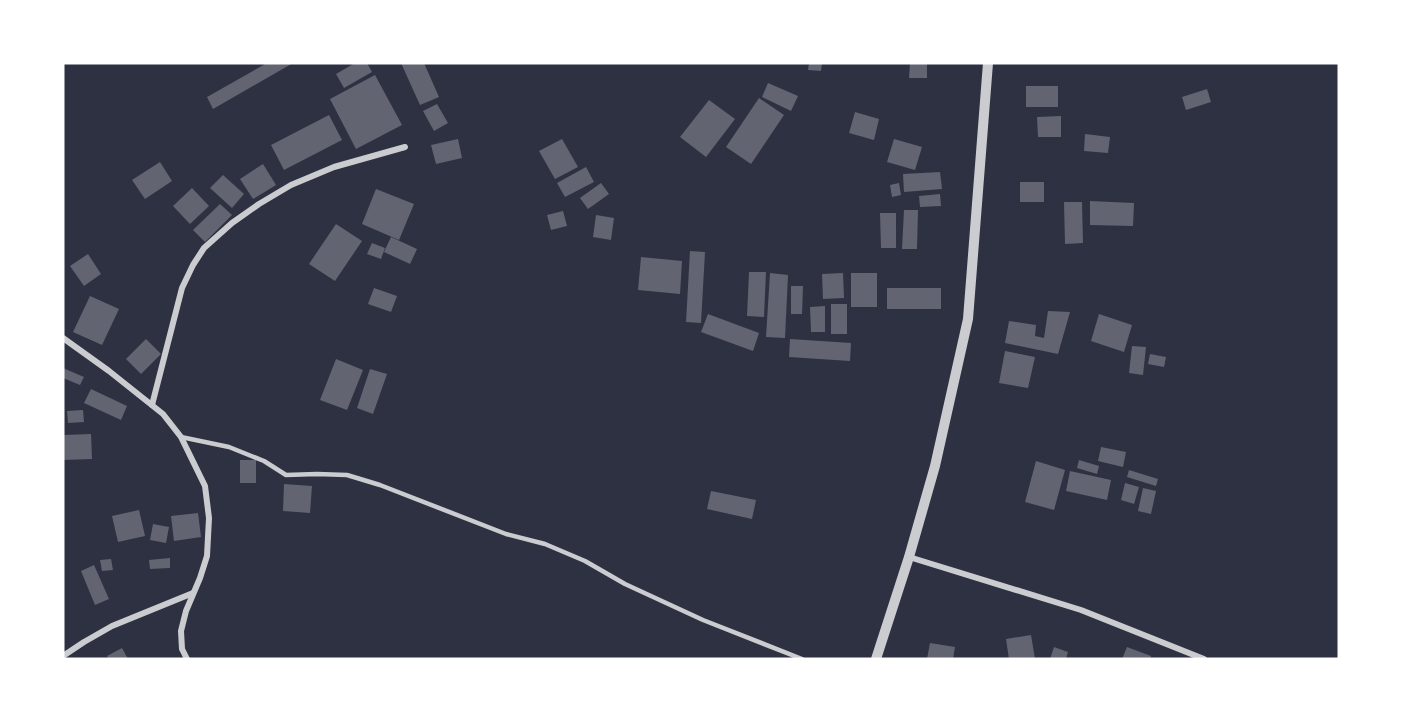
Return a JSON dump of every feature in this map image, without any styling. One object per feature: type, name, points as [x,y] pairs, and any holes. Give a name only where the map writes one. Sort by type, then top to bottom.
[{"type":"street","points":[[876,659],[909,557],[934,466],[968,319],[988,63]]},
{"type":"street","points":[[152,405],[182,288],[204,248],[232,223],[291,186],[334,167],[405,147]]},
{"type":"street","points":[[63,338],[163,414],[181,437],[205,486],[209,518],[207,555],[186,611],[182,631],[182,649],[186,659]]},
{"type":"street","points":[[909,557],[1081,610],[1204,659]]},
{"type":"street","points":[[63,656],[112,626],[193,593]]},
{"type":"lane","points":[[181,437],[229,447],[264,460],[286,475],[347,475],[380,485],[507,534],[545,544],[585,561],[625,584],[703,620],[802,659]]},
{"type":"building","points":[[267,63],[293,63],[213,109],[207,97]]},
{"type":"building","points":[[355,63],[367,63],[372,72],[344,88],[336,74]]},
{"type":"building","points":[[401,63],[424,63],[439,97],[420,105]]},
{"type":"building","points":[[809,63],[822,63],[821,71],[808,70]]},
{"type":"building","points":[[910,63],[927,64],[927,78],[909,78]]},
{"type":"building","points":[[375,75],[402,125],[356,149],[330,99]]},
{"type":"building","points":[[768,83],[798,96],[791,111],[762,97]]},
{"type":"building","points":[[1026,86],[1058,86],[1058,107],[1026,107]]},
{"type":"building","points":[[1207,89],[1211,102],[1186,110],[1182,97]]},
{"type":"building","points":[[759,98],[784,115],[751,164],[726,147]]},
{"type":"building","points":[[709,100],[735,119],[706,157],[680,137]]},
{"type":"building","points":[[437,104],[448,123],[434,131],[423,111]]},
{"type":"building","points":[[855,112],[879,119],[874,140],[849,133]]},
{"type":"building","points":[[329,115],[342,140],[284,170],[271,145]]},
{"type":"building","points":[[1061,116],[1061,137],[1038,137],[1037,117]]},
{"type":"building","points":[[1085,134],[1110,137],[1108,153],[1084,151]]},
{"type":"building","points":[[458,139],[462,158],[436,164],[431,145]]},
{"type":"building","points":[[562,139],[578,167],[555,179],[539,151]]},
{"type":"building","points":[[894,139],[922,147],[915,170],[887,162]]},
{"type":"building","points":[[160,162],[172,181],[145,199],[132,180]]},
{"type":"building","points":[[263,164],[276,185],[253,199],[240,179]]},
{"type":"building","points":[[586,167],[594,182],[565,197],[557,183]]},
{"type":"building","points":[[940,172],[942,189],[904,192],[903,174]]},
{"type":"building","points":[[223,175],[244,194],[232,208],[210,188]]},
{"type":"building","points":[[1020,182],[1044,182],[1044,202],[1020,202]]},
{"type":"building","points":[[601,183],[609,194],[588,209],[580,198]]},
{"type":"building","points":[[899,183],[901,195],[892,197],[890,185]]},
{"type":"building","points":[[192,188],[209,206],[190,224],[173,206]]},
{"type":"building","points":[[376,189],[414,204],[399,240],[362,224]]},
{"type":"building","points":[[940,194],[941,206],[920,207],[919,196]]},
{"type":"building","points":[[1090,201],[1134,203],[1133,226],[1090,225]]},
{"type":"building","points":[[1064,202],[1082,202],[1083,243],[1065,244]]},
{"type":"building","points":[[220,204],[232,215],[205,242],[193,230]]},
{"type":"building","points":[[904,210],[918,210],[917,249],[902,249]]},
{"type":"building","points":[[563,211],[567,226],[551,230],[547,215]]},
{"type":"building","points":[[880,213],[896,213],[896,248],[881,248]]},
{"type":"building","points":[[596,215],[614,218],[611,240],[593,237]]},
{"type":"building","points":[[336,224],[362,241],[335,281],[309,264]]},
{"type":"building","points":[[391,237],[417,249],[410,264],[384,252]]},
{"type":"building","points":[[372,243],[385,248],[381,259],[367,254]]},
{"type":"building","points":[[690,251],[705,252],[701,323],[686,322]]},
{"type":"building","points":[[88,254],[101,274],[84,286],[70,266]]},
{"type":"building","points":[[641,257],[682,261],[680,294],[638,290]]},
{"type":"building","points":[[749,272],[766,272],[764,317],[747,316]]},
{"type":"building","points":[[770,273],[788,275],[785,338],[766,337]]},
{"type":"building","points":[[843,273],[844,298],[823,299],[822,274]]},
{"type":"building","points":[[851,273],[877,273],[877,307],[851,307]]},
{"type":"building","points":[[791,286],[803,286],[802,314],[791,314]]},
{"type":"building","points":[[374,288],[397,296],[391,312],[368,304]]},
{"type":"building","points":[[887,288],[941,288],[941,309],[887,309]]},
{"type":"building","points":[[90,296],[119,309],[102,345],[73,332]]},
{"type":"building","points":[[831,304],[847,304],[847,334],[831,334]]},
{"type":"building","points":[[825,306],[825,332],[811,332],[810,307]]},
{"type":"building","points":[[1048,311],[1070,312],[1058,354],[1005,343],[1009,321],[1036,325],[1035,336],[1044,338]]},
{"type":"building","points":[[708,314],[759,333],[753,351],[701,332]]},
{"type":"building","points":[[1099,314],[1132,325],[1124,352],[1091,341]]},
{"type":"building","points":[[146,339],[161,354],[141,374],[126,359]]},
{"type":"building","points":[[790,339],[851,343],[850,361],[789,357]]},
{"type":"building","points":[[1132,346],[1146,347],[1143,375],[1129,373]]},
{"type":"building","points":[[1005,351],[1035,357],[1028,388],[999,383]]},
{"type":"building","points":[[1150,354],[1166,357],[1164,367],[1148,364]]},
{"type":"building","points":[[336,359],[363,370],[347,410],[320,400]]},
{"type":"building","points":[[63,368],[84,377],[80,385],[63,378]]},
{"type":"building","points":[[370,369],[387,374],[373,414],[357,408]]},
{"type":"building","points":[[91,389],[127,406],[121,420],[84,403]]},
{"type":"building","points":[[83,410],[84,422],[68,423],[67,411]]},
{"type":"building","points":[[91,434],[92,459],[63,460],[63,435]]},
{"type":"building","points":[[1101,447],[1126,452],[1123,467],[1098,461]]},
{"type":"building","points":[[240,460],[256,460],[256,483],[240,483]]},
{"type":"building","points":[[1079,460],[1099,466],[1097,474],[1077,468]]},
{"type":"building","points":[[1036,461],[1065,470],[1054,510],[1025,502]]},
{"type":"building","points":[[1129,470],[1158,479],[1156,486],[1127,477]]},
{"type":"building","points":[[1070,471],[1111,480],[1107,500],[1066,491]]},
{"type":"building","points":[[1125,483],[1139,487],[1134,504],[1121,500]]},
{"type":"building","points":[[284,484],[312,486],[310,513],[283,511]]},
{"type":"building","points":[[1143,488],[1156,491],[1151,514],[1138,511]]},
{"type":"building","points":[[711,491],[756,500],[752,519],[707,509]]},
{"type":"building","points":[[139,510],[145,536],[118,542],[112,516]]},
{"type":"building","points":[[198,513],[201,537],[174,541],[171,516]]},
{"type":"building","points":[[153,524],[169,527],[166,543],[150,540]]},
{"type":"building","points":[[170,558],[170,568],[150,569],[149,560]]},
{"type":"building","points":[[111,559],[113,570],[102,571],[100,560]]},
{"type":"building","points":[[94,565],[109,599],[95,605],[81,571]]},
{"type":"building","points":[[1031,635],[1035,659],[1009,659],[1006,639]]},
{"type":"building","points":[[930,643],[955,647],[953,659],[927,659]]},
{"type":"building","points":[[1054,647],[1068,652],[1066,659],[1050,659]]},
{"type":"building","points":[[1127,647],[1151,656],[1150,659],[1122,659]]},
{"type":"building","points":[[122,648],[128,659],[109,659],[107,656]]}]
